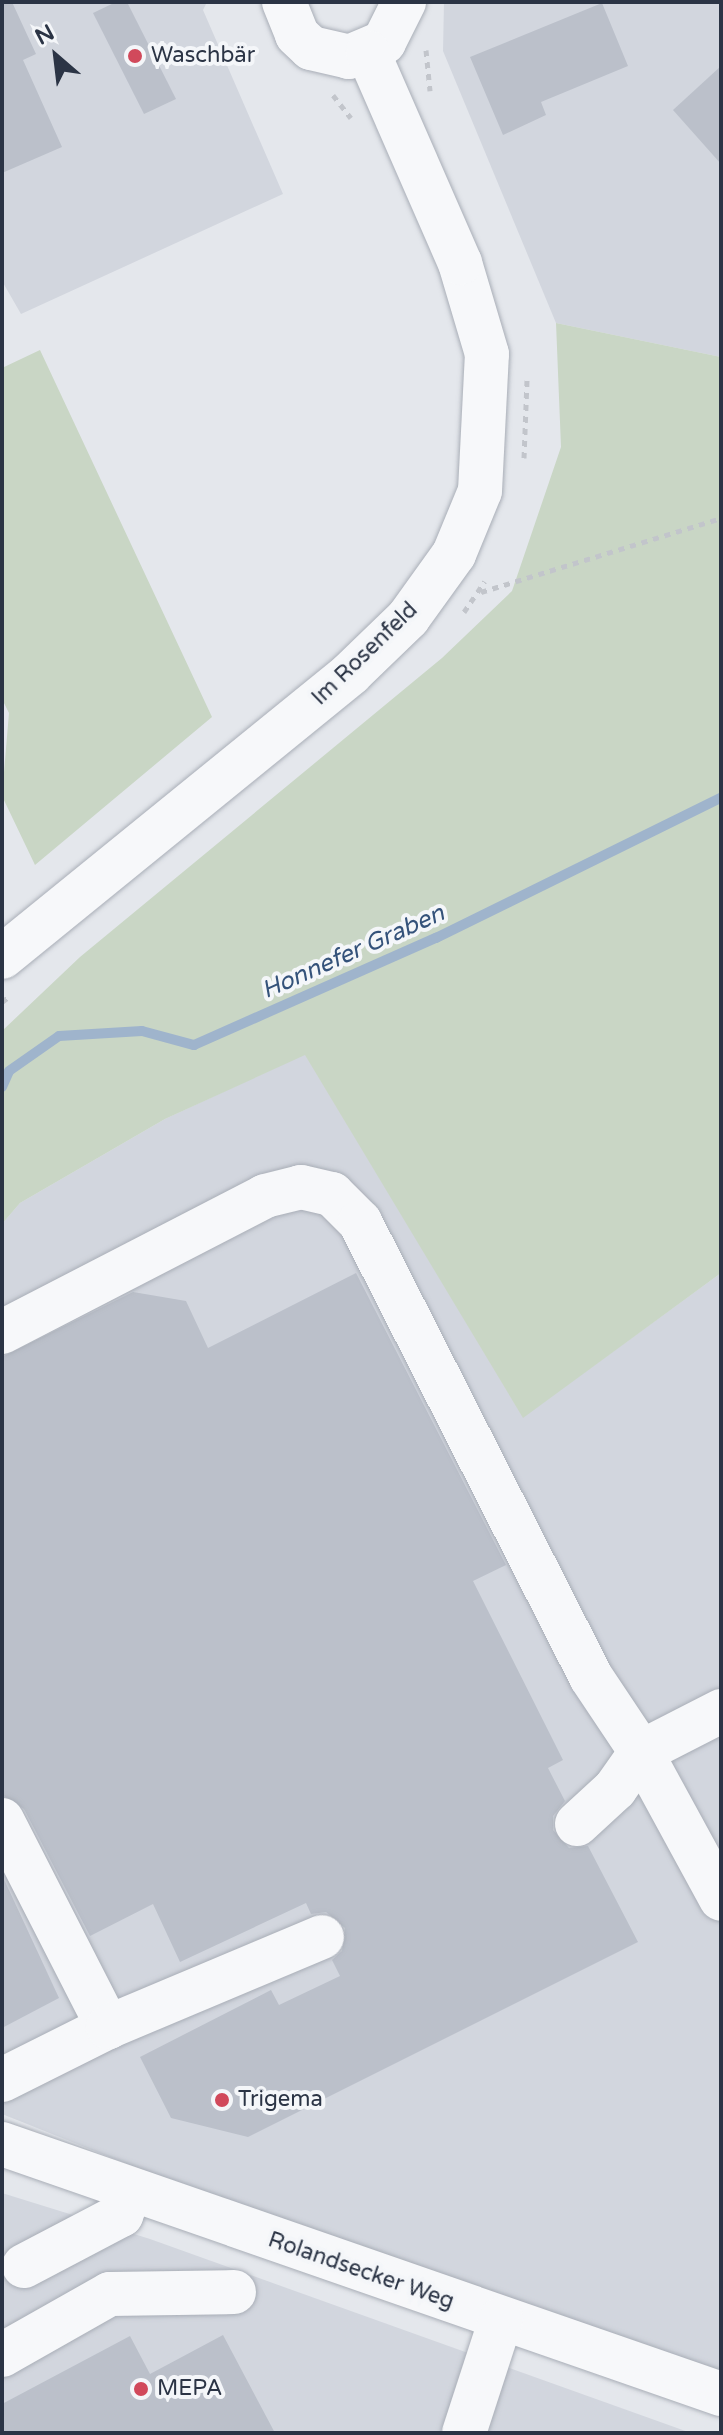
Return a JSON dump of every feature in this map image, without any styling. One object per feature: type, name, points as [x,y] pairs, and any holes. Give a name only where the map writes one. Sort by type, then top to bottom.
[{"type":"street","points":[[284,2],[292,27],[311,48],[329,56],[368,52],[396,27],[404,2]]},
{"type":"street","name":"Im Rosenfeld","points":[[12,971],[350,674],[408,618],[454,554],[480,491],[487,354],[460,263],[368,52]]},
{"type":"street","points":[[2,1332],[265,1196],[301,1187],[332,1194],[360,1222],[591,1677],[641,1752],[721,1899]]},
{"type":"street","points":[[577,1824],[615,1789],[641,1752],[721,1711]]},
{"type":"street","points":[[2,1820],[108,2027]]},
{"type":"street","points":[[2,2080],[108,2027],[322,1937]]},
{"type":"street","name":"Rolandsecker Weg","points":[[2,2144],[130,2193],[721,2394]]},
{"type":"street","points":[[24,2266],[121,2215],[130,2193]]},
{"type":"street","points":[[2,2355],[110,2294],[234,2292]]},
{"type":"street","points":[[464,2433],[501,2319]]},
{"type":"path","points":[[428,41],[424,54],[435,104]]},
{"type":"path","points":[[524,465],[526,369]]},
{"type":"path","points":[[481,593],[721,518]]},
{"type":"path","points":[[461,616],[481,593],[491,567]]},
{"type":"path","points":[[2,1002],[12,971]]},
{"type":"shaded area","points":[[2,2],[207,2],[203,10],[283,194],[21,314],[2,281]]},
{"type":"shaded area","points":[[444,2],[721,2],[721,357],[556,323],[443,51]]},
{"type":"shaded area","points":[[305,1054],[523,1417],[721,1273],[721,2373],[250,2213],[2,2114],[2,1224],[20,1203],[165,1119]]},
{"type":"shaded area","points":[[2,2193],[150,2239],[691,2433],[2,2433]]},
{"type":"green space","points":[[556,323],[721,357],[721,1273],[523,1418],[305,1055],[165,1119],[20,1203],[2,1224],[2,1031],[80,957],[442,658],[512,591],[561,447]]},
{"type":"green space","points":[[40,350],[212,717],[35,865],[2,796],[9,713],[2,699],[2,368]]},
{"type":"building","points":[[2,2],[12,2],[36,54],[23,60],[62,147],[2,173]]},
{"type":"building","name":"Waschbär","points":[[116,2],[127,2],[176,99],[144,114],[93,13]]},
{"type":"building","points":[[602,3],[628,66],[541,102],[546,115],[503,135],[470,57]]},
{"type":"building","points":[[721,66],[721,164],[673,110]]},
{"type":"building","points":[[356,1273],[506,1565],[473,1581],[563,1760],[548,1768],[565,1801],[553,1816],[553,1830],[569,1848],[588,1846],[638,1942],[248,2137],[171,2118],[140,2057],[271,1990],[279,2005],[340,1976],[332,1960],[342,1951],[345,1928],[326,1912],[311,1914],[306,1903],[180,1962],[153,1904],[90,1936],[24,1809],[2,1795],[2,1357],[133,1292],[186,1301],[208,1348]]},
{"type":"building","points":[[2,1875],[59,1998],[2,2028]]},
{"type":"building","name":"MEPA","points":[[223,2335],[275,2433],[2,2433],[2,2404],[130,2336],[150,2374]]},
{"type":"waterway","name":"Honnefer Graben","points":[[2,1087],[9,1071],[59,1036],[142,1031],[194,1045],[436,938],[721,798]]},
{"type":"place","name":"Waschbär","points":[[135,56]]},
{"type":"place","name":"Trigema","points":[[222,2100]]},
{"type":"place","name":"MEPA","points":[[141,2389]]}]
